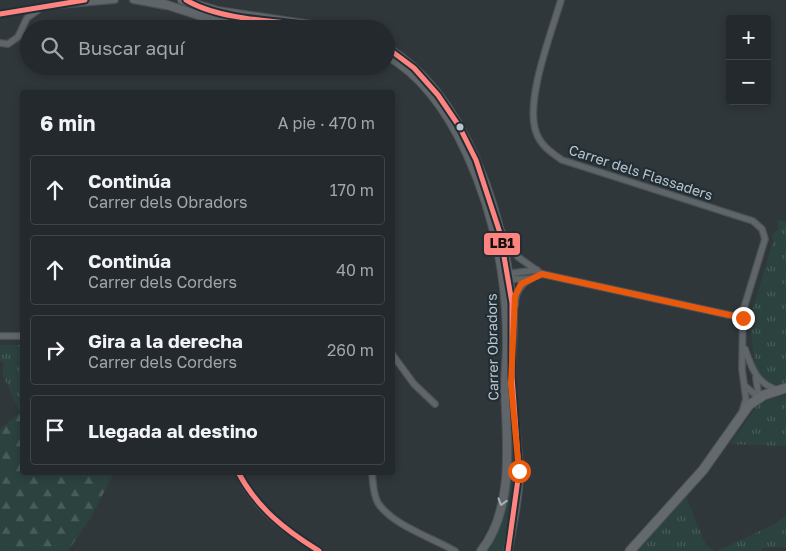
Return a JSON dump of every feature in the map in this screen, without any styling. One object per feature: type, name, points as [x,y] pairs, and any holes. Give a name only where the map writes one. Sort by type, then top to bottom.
[{"type":"main road","points":[[630,551],[703,470],[742,414],[759,398],[782,389]]},
{"type":"street","points":[[1,15],[84,1],[115,0]]},
{"type":"street","points":[[133,0],[166,6],[201,16],[250,20]]},
{"type":"street","points":[[152,0],[166,6]]},
{"type":"street","name":"Carrer dels Flassaders","points":[[561,0],[536,89],[533,115],[536,134],[545,148],[562,160],[753,221],[762,229],[765,239],[743,311],[744,345],[742,369],[746,399],[742,414]]},
{"type":"street","points":[[185,1],[250,20]]},
{"type":"street","points":[[26,20],[44,7]]},
{"type":"street","points":[[0,43],[8,44],[18,37],[20,33]]},
{"type":"street","points":[[395,57],[412,65],[438,92],[455,116],[508,244],[518,257],[539,272]]},
{"type":"street","name":"Carrer Obradors","points":[[395,58],[412,72],[446,112],[471,167],[494,233],[503,279],[507,337],[507,466],[504,494],[496,521],[481,551]]},
{"type":"street","points":[[412,65],[446,112],[482,186],[486,190]]},
{"type":"street","points":[[497,220],[509,276],[514,322]]},
{"type":"street","points":[[494,233],[498,238],[504,270],[511,279],[530,280]]},
{"type":"street","points":[[507,337],[509,323],[506,281],[513,273],[522,270],[539,272],[743,318]]},
{"type":"street","points":[[508,551],[519,471],[508,384],[515,296],[521,284],[530,280],[539,272]]},
{"type":"street","points":[[0,336],[20,336]]},
{"type":"street","name":"Carrer dels Flassaders","points":[[744,345],[755,376],[759,398]]},
{"type":"street","points":[[395,358],[414,384],[435,404]]},
{"type":"street","points":[[755,376],[762,382],[782,389]]},
{"type":"street","points":[[745,386],[759,398]]},
{"type":"street","points":[[240,475],[251,497],[268,515],[287,531],[319,551]]},
{"type":"street","points":[[372,475],[376,498],[385,510],[404,524],[455,551]]},
{"type":"green space","points":[[777,220],[786,222],[786,385],[775,384],[763,379],[756,370],[749,322],[773,241],[772,234],[779,229]]},
{"type":"green space","points":[[0,345],[20,345],[20,413],[3,375],[3,361],[0,361]]},
{"type":"green space","points":[[786,395],[786,446],[730,444],[759,403]]},
{"type":"green space","points":[[20,413],[20,475],[113,475],[91,517],[68,551],[0,551],[0,429]]},
{"type":"green space","points":[[512,446],[514,449],[514,496],[505,551],[484,551],[501,517]]},
{"type":"green space","points":[[686,497],[706,545],[714,551],[635,551]]},
{"type":"green space","points":[[786,515],[786,547],[764,548],[761,551],[717,551],[775,524]]},
{"type":"transit line","name":"LB1","points":[[0,14],[85,0]]},
{"type":"transit line","name":"LB1","points":[[186,0],[202,8],[219,13],[259,20]]},
{"type":"transit line","name":"LB1","points":[[395,54],[414,68],[438,95],[459,126],[476,160],[500,233],[512,303],[512,376],[519,472],[508,551]]},
{"type":"transit line","name":"LB1","points":[[240,475],[254,497],[273,517],[319,551]]},
{"type":"route","points":[[519,471],[511,384],[515,296],[521,284],[542,274],[743,318]]}]
